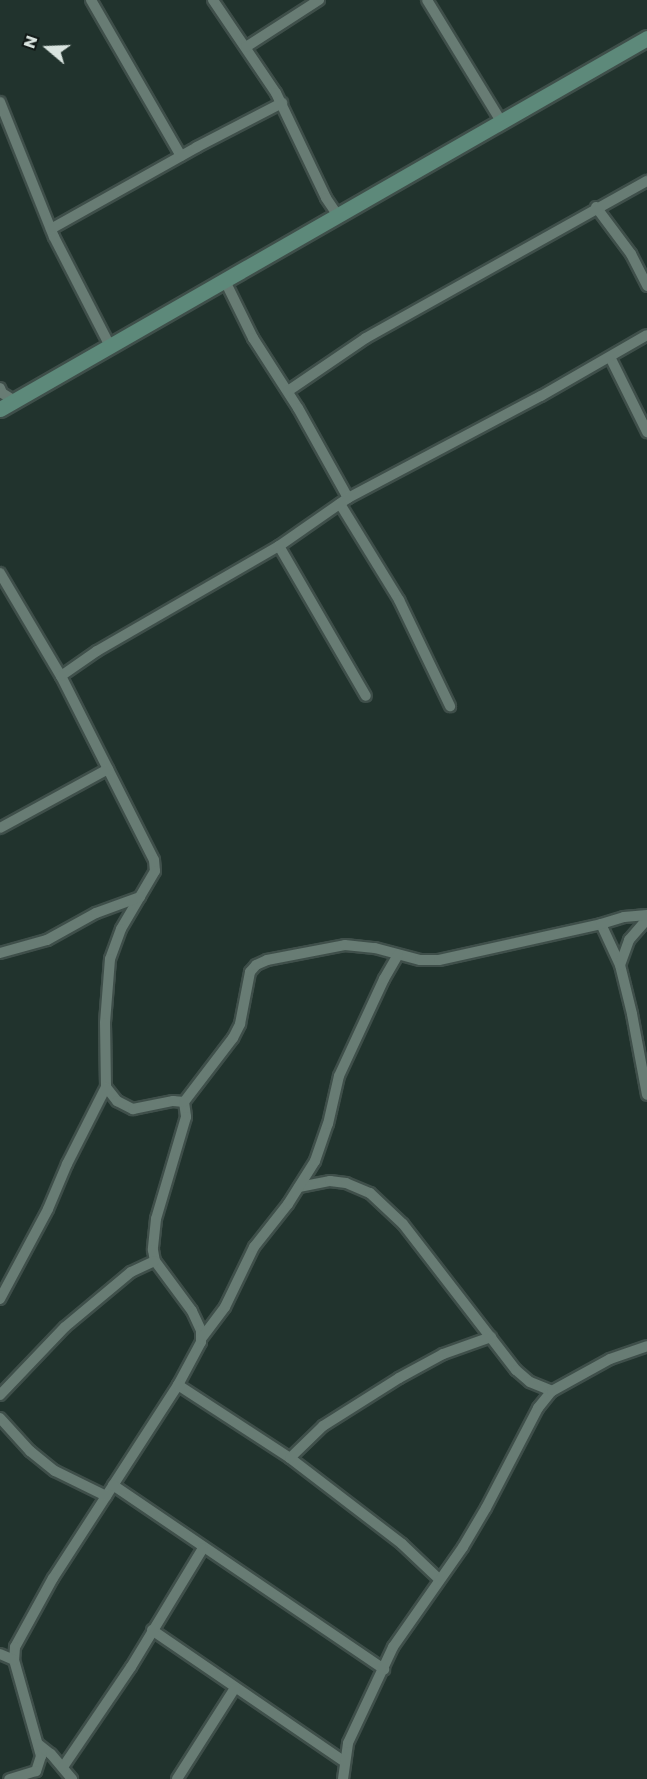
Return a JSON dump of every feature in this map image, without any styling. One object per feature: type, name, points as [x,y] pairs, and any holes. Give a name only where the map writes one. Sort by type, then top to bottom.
[{"type":"main road","points":[[0,409],[647,38]]},
{"type":"street","points":[[91,0],[181,156]]},
{"type":"street","points":[[213,0],[282,103],[326,198],[338,216]]},
{"type":"street","points":[[246,47],[319,0]]},
{"type":"street","points":[[427,0],[502,123]]},
{"type":"street","points":[[0,102],[51,229],[110,346]]},
{"type":"street","points":[[51,229],[181,156],[282,103]]},
{"type":"street","points":[[288,391],[366,338],[490,270],[596,207],[647,181]]},
{"type":"street","points":[[596,207],[631,254],[647,286]]},
{"type":"street","points":[[225,280],[253,338],[288,391],[344,501],[399,600],[450,706]]},
{"type":"street","points":[[60,676],[97,651],[279,546],[344,501],[647,335]]},
{"type":"street","points":[[610,357],[647,431]]},
{"type":"street","points":[[0,388],[2,393],[15,401]]},
{"type":"street","points":[[279,546],[366,696]]},
{"type":"street","points":[[0,573],[4,590],[60,676],[154,860],[155,871],[121,928],[110,958],[105,1023],[106,1087],[67,1164],[48,1209],[0,1299]]},
{"type":"street","points":[[0,828],[108,769]]},
{"type":"street","points":[[0,953],[47,940],[96,913],[140,897]]},
{"type":"street","points":[[201,1339],[199,1322],[155,1261],[153,1238],[156,1219],[186,1117],[184,1102],[240,1024],[250,972],[256,965],[297,953],[345,945],[375,948],[420,960],[440,960],[624,917],[647,917]]},
{"type":"street","points":[[620,965],[629,939],[647,917]]},
{"type":"street","points":[[601,924],[620,965],[647,1095]]},
{"type":"street","points":[[9,1779],[36,1771],[41,1756],[14,1660],[15,1647],[53,1578],[178,1385],[201,1339],[225,1307],[254,1247],[299,1187],[315,1161],[328,1124],[339,1076],[398,955]]},
{"type":"street","points":[[106,1087],[117,1101],[133,1109],[173,1101],[184,1102]]},
{"type":"street","points":[[299,1187],[330,1181],[346,1183],[369,1192],[403,1224],[516,1370],[530,1382],[552,1391]]},
{"type":"street","points":[[0,1395],[65,1327],[132,1272],[155,1261]]},
{"type":"street","points":[[290,1458],[323,1426],[399,1378],[443,1354],[491,1337]]},
{"type":"street","points":[[343,1779],[348,1743],[406,1625],[481,1518],[538,1408],[552,1391],[610,1359],[647,1346]]},
{"type":"street","points":[[178,1385],[290,1458],[402,1544],[439,1579]]},
{"type":"street","points":[[0,1418],[30,1451],[55,1472],[106,1496]]},
{"type":"street","points":[[113,1485],[384,1669]]},
{"type":"street","points":[[63,1767],[203,1548]]},
{"type":"street","points":[[152,1630],[345,1762]]},
{"type":"street","points":[[0,1654],[14,1660]]},
{"type":"street","points":[[177,1779],[235,1688]]},
{"type":"street","points":[[38,1744],[63,1767],[72,1779]]}]
